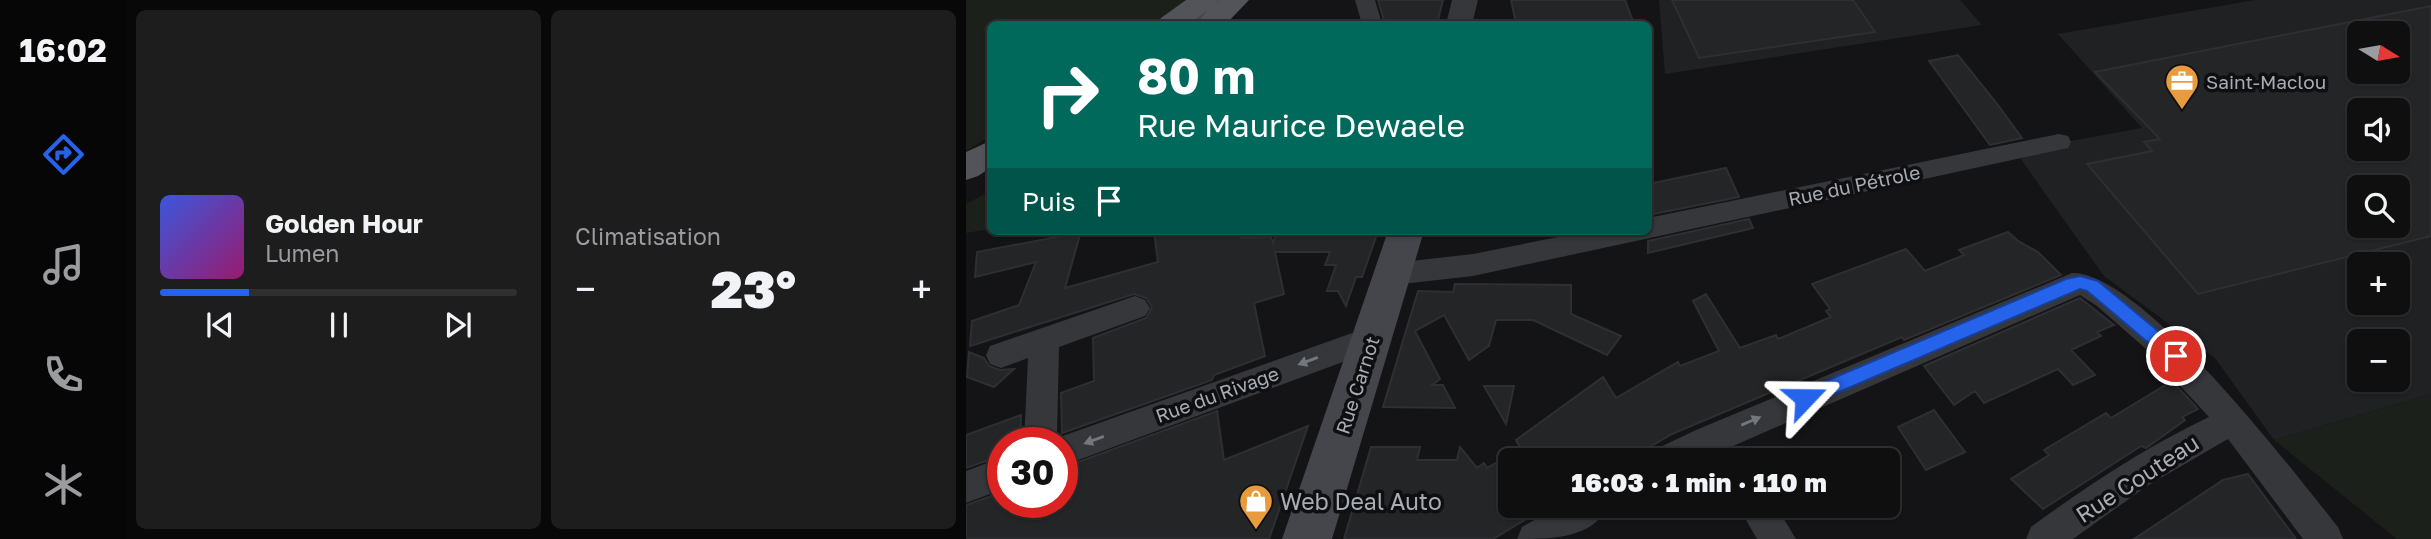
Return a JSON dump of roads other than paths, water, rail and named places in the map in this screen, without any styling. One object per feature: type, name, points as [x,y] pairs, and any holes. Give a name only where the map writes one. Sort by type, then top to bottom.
[{"type":"main road","points":[[1175,21],[1204,0]]},
{"type":"main road","points":[[1193,21],[1220,0]]},
{"type":"main road","points":[[1213,21],[1235,0]]},
{"type":"main road","points":[[966,168],[987,154]]},
{"type":"main road","points":[[966,186],[987,174]]},
{"type":"main road","name":"Rue Carnot","points":[[1307,539],[1405,235]]},
{"type":"street","points":[[1365,0],[1371,21]]},
{"type":"street","points":[[1461,21],[1465,0]]},
{"type":"street","name":"Rue du Pétrole","points":[[1652,227],[2059,142]]},
{"type":"street","points":[[1393,274],[1473,265],[1617,235]]},
{"type":"street","points":[[1719,448],[2072,284],[2092,286],[2148,331],[2192,373],[2234,421],[2325,539]]},
{"type":"street","points":[[1001,355],[1135,308]]},
{"type":"street","name":"Rue du Rivage","points":[[1078,445],[1372,338]]},
{"type":"street","points":[[1041,427],[1044,340]]},
{"type":"street","name":"Rue Couteau","points":[[2044,539],[2144,470],[2200,437],[2234,421]]},
{"type":"street","points":[[966,487],[987,479]]},
{"type":"street","points":[[1535,539],[1571,518]]},
{"type":"street","points":[[1764,518],[1779,539]]},
{"type":"place","name":"Saint-Maclou","points":[[2182,111]]},
{"type":"place","name":"Web Deal Auto","points":[[1256,531]]}]
